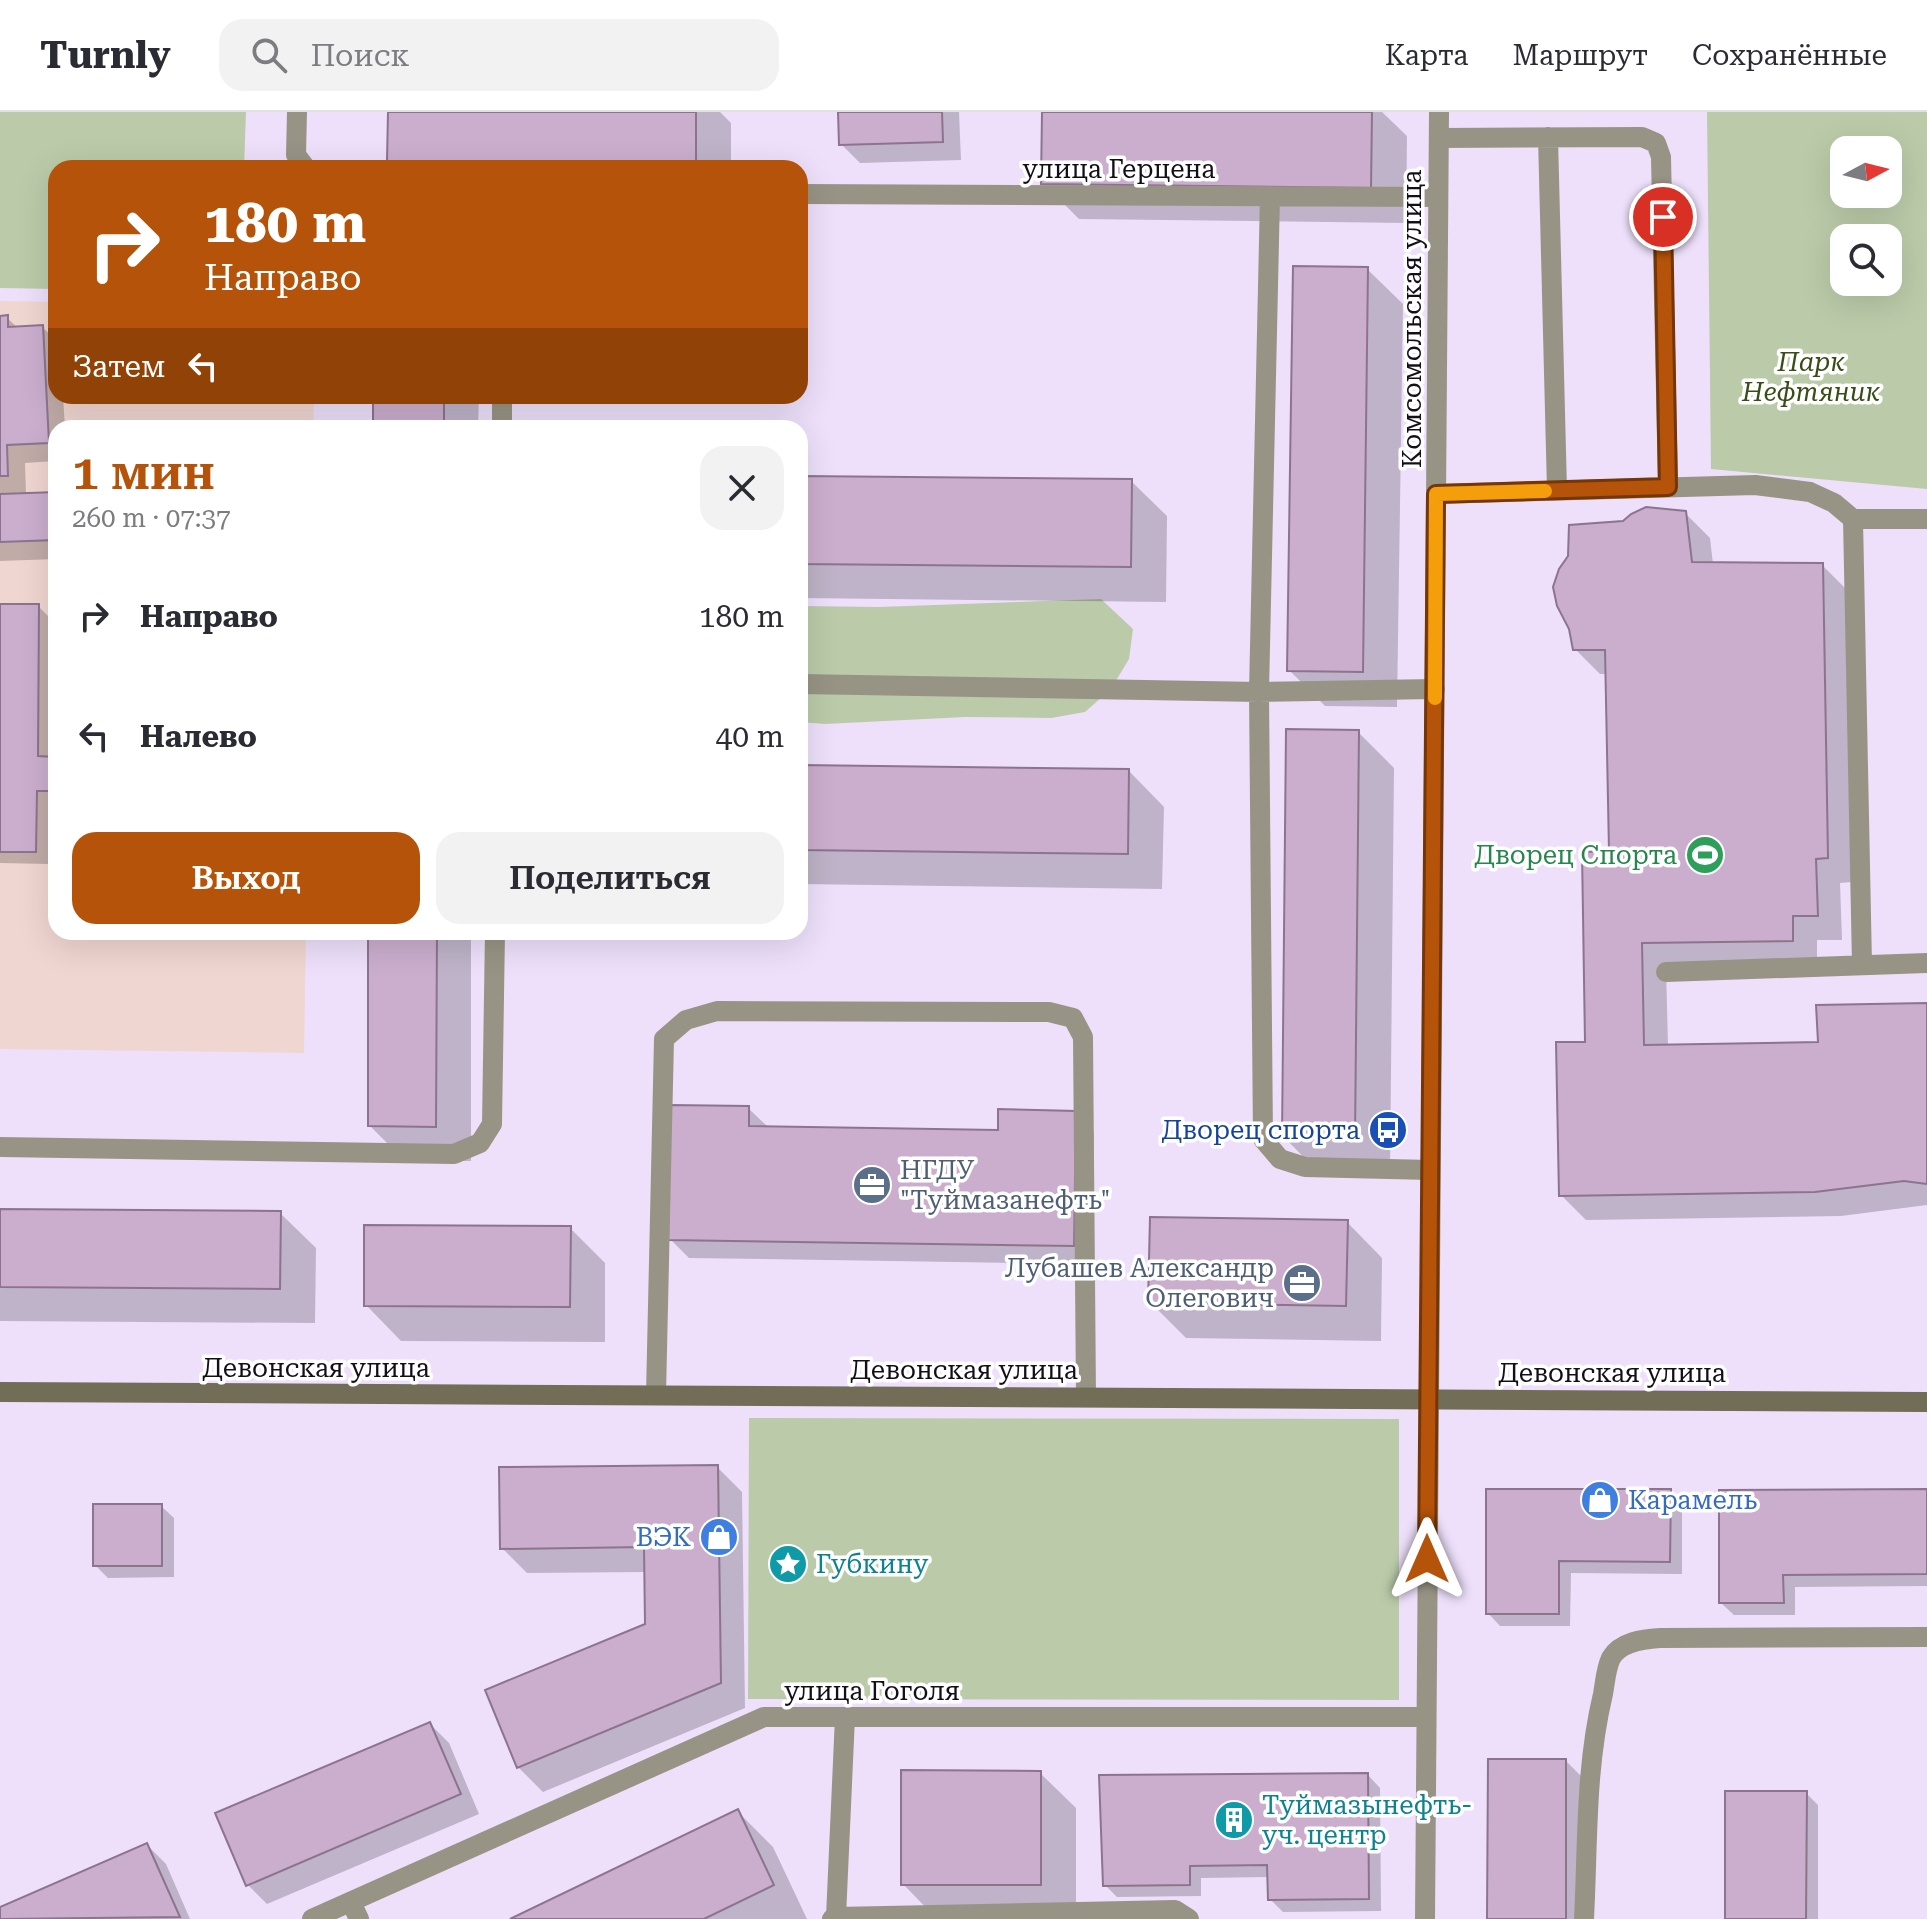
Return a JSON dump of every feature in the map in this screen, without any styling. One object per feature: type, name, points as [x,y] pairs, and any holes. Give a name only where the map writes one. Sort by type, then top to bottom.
[{"type":"main road","name":"Девонская улица","points":[[0,1392],[1927,1402]]},
{"type":"street","points":[[297,112],[296,155],[300,160]]},
{"type":"street","name":"Комсомольская улица","points":[[1425,1919],[1439,112]]},
{"type":"street","points":[[1548,137],[1557,490]]},
{"type":"street","points":[[1439,138],[1642,137],[1656,143],[1661,157],[1668,487]]},
{"type":"street","name":"улица Герцена","points":[[808,194],[1438,197]]},
{"type":"street","points":[[1270,196],[1259,692],[1263,1139],[1280,1159],[1305,1167],[1430,1170]]},
{"type":"street","points":[[1436,494],[1755,485],[1810,492],[1834,503],[1853,519],[1927,519]]},
{"type":"street","points":[[1853,519],[1862,965]]},
{"type":"street","points":[[808,684],[1259,692],[1435,689]]},
{"type":"street","points":[[0,1147],[454,1154],[480,1143],[492,1124],[495,940]]},
{"type":"street","points":[[1666,972],[1927,963]]},
{"type":"street","points":[[656,1395],[664,1039],[686,1020],[717,1011],[1049,1012],[1073,1018],[1083,1037],[1086,1397]]},
{"type":"street","points":[[1584,1919],[1587,1806],[1595,1727],[1611,1658],[1626,1645],[1641,1639],[1660,1638],[1927,1637]]},
{"type":"street","name":"улица Гоголя","points":[[312,1919],[355,1910],[764,1717],[1426,1717]]},
{"type":"street","points":[[845,1717],[834,1918],[1175,1910],[1189,1919]]},
{"type":"shaded area","points":[[0,301],[48,302],[48,404],[314,404],[313,420],[48,420],[48,940],[306,940],[304,1053],[0,1049]]},
{"type":"green space","points":[[0,112],[246,112],[244,160],[48,160],[48,289],[0,288]]},
{"type":"green space","name":"Парк Нефтяник","points":[[1707,112],[1927,112],[1927,489],[1711,469]]},
{"type":"green space","points":[[1101,599],[1133,629],[1129,659],[1111,689],[1085,712],[1051,718],[965,717],[808,723],[808,606],[879,607]]},
{"type":"green space","points":[[749,1418],[1399,1419],[1399,1700],[748,1699]]},
{"type":"building","points":[[388,112],[696,112],[696,160],[387,160]]},
{"type":"building","points":[[838,112],[942,112],[943,142],[839,145]]},
{"type":"building","points":[[1042,112],[1372,112],[1371,188],[1041,184]]},
{"type":"building","points":[[1293,266],[1368,267],[1363,672],[1287,671]]},
{"type":"building","points":[[8,315],[8,327],[43,325],[48,423],[48,443],[7,445],[8,476],[0,476],[0,316]]},
{"type":"building","points":[[373,404],[444,404],[444,420],[373,420]]},
{"type":"building","points":[[808,476],[1132,479],[1131,567],[808,564]]},
{"type":"building","points":[[48,492],[48,540],[0,542],[0,494]]},
{"type":"building","name":"Дворец Спорта","points":[[1646,507],[1686,511],[1692,562],[1823,563],[1828,858],[1816,859],[1818,916],[1793,916],[1793,941],[1642,943],[1644,1045],[1818,1042],[1816,1005],[1927,1003],[1927,1184],[1904,1181],[1815,1192],[1559,1196],[1556,1042],[1585,1042],[1582,852],[1609,851],[1605,650],[1573,650],[1569,629],[1557,606],[1553,587],[1559,569],[1568,556],[1569,525],[1623,521]]},
{"type":"building","points":[[0,604],[39,604],[38,756],[48,757],[48,791],[37,791],[36,852],[0,852]]},
{"type":"building","points":[[1286,729],[1359,730],[1355,1139],[1282,1138]]},
{"type":"building","points":[[808,765],[1129,769],[1128,854],[808,850]]},
{"type":"building","points":[[368,940],[437,940],[436,1127],[368,1126]]},
{"type":"building","name":"НГДУ \"Туймазанефть\"","points":[[670,1105],[749,1106],[749,1126],[998,1130],[998,1109],[1076,1111],[1074,1246],[668,1240]]},
{"type":"building","points":[[0,1209],[281,1211],[280,1289],[0,1287]]},
{"type":"building","points":[[1150,1217],[1348,1220],[1346,1306],[1148,1303]]},
{"type":"building","points":[[364,1225],[571,1226],[570,1307],[364,1306]]},
{"type":"building","points":[[718,1465],[721,1683],[517,1768],[485,1690],[645,1624],[644,1547],[500,1549],[499,1467]]},
{"type":"building","points":[[1486,1489],[1671,1489],[1670,1562],[1559,1561],[1559,1614],[1486,1614]]},
{"type":"building","points":[[1927,1489],[1927,1574],[1783,1575],[1784,1603],[1719,1603],[1719,1490]]},
{"type":"building","points":[[93,1504],[162,1504],[162,1566],[93,1566]]},
{"type":"building","points":[[430,1722],[461,1794],[246,1886],[215,1813]]},
{"type":"building","points":[[1488,1759],[1566,1759],[1566,1919],[1487,1919]]},
{"type":"building","points":[[901,1770],[1041,1771],[1041,1885],[901,1885]]},
{"type":"building","name":"Туймазынефть- уч. центр","points":[[1368,1773],[1369,1899],[1268,1900],[1267,1865],[1190,1866],[1190,1885],[1103,1886],[1099,1775]]},
{"type":"building","points":[[1725,1791],[1807,1791],[1806,1919],[1725,1919]]},
{"type":"building","points":[[738,1809],[774,1885],[704,1919],[510,1919]]},
{"type":"building","points":[[147,1843],[180,1917],[0,1919],[0,1907]]},
{"type":"slow traffic","points":[[1435,698],[1436,494],[1545,491]]},
{"type":"place","name":"Дворец Спорта","points":[[1705,855]]},
{"type":"place","name":"Дворец спорта","points":[[1388,1130]]},
{"type":"place","name":"НГДУ \"Туймазанефть\"","points":[[872,1185]]},
{"type":"place","name":"Лубашев Александр Олегович","points":[[1302,1283]]},
{"type":"place","name":"Карамель","points":[[1600,1500]]},
{"type":"place","name":"ВЭК","points":[[719,1537]]},
{"type":"place","name":"Губкину","points":[[788,1564]]},
{"type":"place","name":"Туймазынефть- уч. центр","points":[[1234,1820]]},
{"type":"route","points":[[1427,1559],[1436,494],[1668,487],[1663,217]]}]
